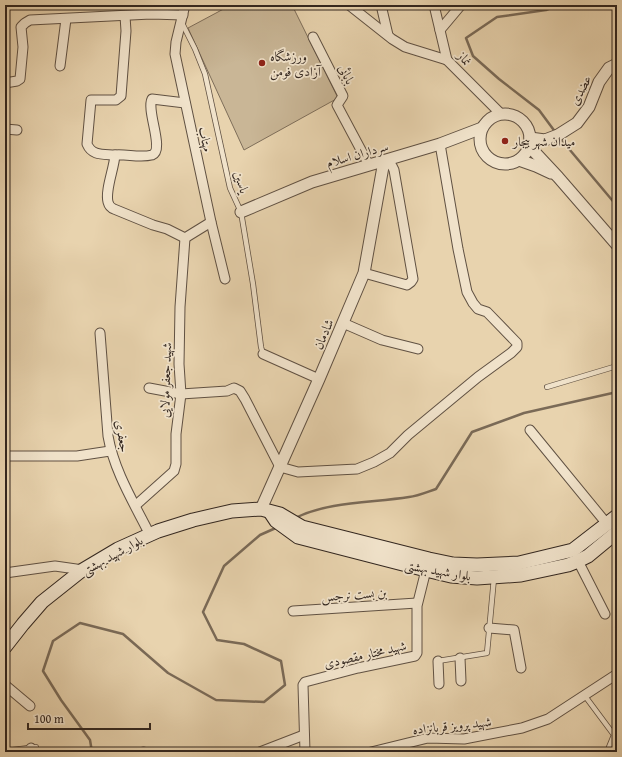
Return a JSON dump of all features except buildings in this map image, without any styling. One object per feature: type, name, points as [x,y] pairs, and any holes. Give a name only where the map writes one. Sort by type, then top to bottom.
[{"type":"main road","name":"بلوار شهید بهشتی","points":[[5,647],[22,624],[42,602],[83,570],[118,549],[150,535],[193,520],[232,512],[272,514],[300,532],[427,564],[451,576],[476,578],[521,575],[568,565],[588,556],[614,524]]},
{"type":"main road","name":"بلوار شهید بهشتی","points":[[427,564],[477,566],[519,563],[573,550],[614,524]]},
{"type":"street","name":"مهتاب","points":[[185,5],[175,54],[211,222],[225,279]]},
{"type":"street","points":[[349,5],[405,47],[447,60]]},
{"type":"street","points":[[381,5],[388,35]]},
{"type":"street","name":"نماز","points":[[434,5],[447,60],[501,114]]},
{"type":"street","points":[[440,30],[461,5]]},
{"type":"street","points":[[5,83],[17,81],[21,76],[23,47],[21,27],[24,23],[30,20],[151,14],[182,18]]},
{"type":"street","points":[[125,16],[126,31],[121,96],[116,100],[91,100],[86,144],[88,148],[95,154],[136,156],[152,155],[156,152],[157,148],[150,103],[152,100],[185,103]]},
{"type":"street","points":[[60,66],[66,18]]},
{"type":"street","name":"بابائی","points":[[313,36],[343,96],[337,105],[369,165]]},
{"type":"street","name":"عضدی","points":[[529,142],[545,140],[558,135],[577,123],[589,107],[599,82],[609,68],[617,64]]},
{"type":"street","points":[[501,114],[509,114],[517,117],[528,130],[529,142],[525,154],[512,164],[495,162],[488,158],[483,152],[480,144],[482,128],[490,119],[501,114]]},
{"type":"street","name":"سرداران اسلام","points":[[241,212],[312,182],[440,144],[482,128]]},
{"type":"street","points":[[5,129],[17,130]]},
{"type":"street","points":[[529,142],[617,245]]},
{"type":"street","points":[[150,388],[181,394],[227,391],[234,388],[240,391],[280,467],[298,472],[357,469],[390,453],[408,435],[478,377],[500,362],[517,347],[517,343],[486,312],[478,309],[467,292],[440,144]]},
{"type":"street","points":[[115,155],[108,193],[108,203],[110,207],[153,225],[167,229],[185,238],[211,222]]},
{"type":"street","points":[[519,160],[536,166],[558,177]]},
{"type":"street","points":[[364,273],[407,285],[413,279],[394,170],[392,166],[384,161]]},
{"type":"street","name":"شادمان","points":[[272,514],[280,467],[364,273],[384,161]]},
{"type":"street","name":"شهید جعفر مولایی","points":[[136,505],[174,472],[176,464],[176,434],[181,394],[179,364],[180,307],[185,238]]},
{"type":"street","points":[[343,323],[382,340],[418,348]]},
{"type":"street","name":"جعفری","points":[[100,333],[110,451],[114,463],[150,535]]},
{"type":"street","points":[[263,354],[319,379]]},
{"type":"street","points":[[530,430],[614,524]]},
{"type":"street","points":[[5,456],[76,456],[110,451]]},
{"type":"street","points":[[578,561],[605,614]]},
{"type":"street","name":"شهید مختار مقصودی","points":[[305,752],[303,685],[305,682],[358,668],[415,656],[418,650],[417,603],[427,564]]},
{"type":"street","points":[[5,573],[55,566],[83,570]]},
{"type":"street","name":"بن بست نرجس","points":[[292,611],[417,603]]},
{"type":"street","points":[[489,628],[514,630],[521,668]]},
{"type":"street","points":[[460,658],[461,681]]},
{"type":"street","points":[[438,661],[439,684]]},
{"type":"street","name":"شهید پرویز قربانزاده","points":[[370,752],[428,738],[464,739],[522,728],[548,719],[617,674]]},
{"type":"street","points":[[5,684],[30,706]]},
{"type":"street","points":[[260,752],[304,735]]},
{"type":"lane","name":"یاسین","points":[[182,18],[205,74],[230,188],[241,212],[263,354]]},
{"type":"lane","points":[[547,387],[617,366]]},
{"type":"lane","points":[[438,661],[487,653],[494,577]]},
{"type":"lane","points":[[585,696],[614,735],[607,752]]},
{"type":"lane","points":[[5,751],[33,749]]},
{"type":"shaded area","name":"ورزشگاه آزادی فومن","points":[[231,5],[292,5],[338,98],[244,150],[188,28]]},
{"type":"waterway","points":[[556,133],[539,110],[499,79],[473,56],[466,38],[497,17],[546,10],[558,5]]},
{"type":"waterway","points":[[559,137],[617,206]]},
{"type":"waterway","points":[[295,518],[308,512],[336,505],[395,499],[419,495],[436,489],[472,432],[524,413],[617,392]]},
{"type":"waterway","points":[[92,752],[90,740],[61,700],[43,671],[53,641],[80,623],[123,634],[168,673],[216,700],[264,702],[285,685],[281,661],[244,644],[217,640],[203,612],[224,566],[260,535],[278,527]]},
{"type":"place","name":"ورزشگاه آزادی فومن","points":[[262,63]]},
{"type":"place","name":"میدان شهر بیجار","points":[[505,141]]}]
